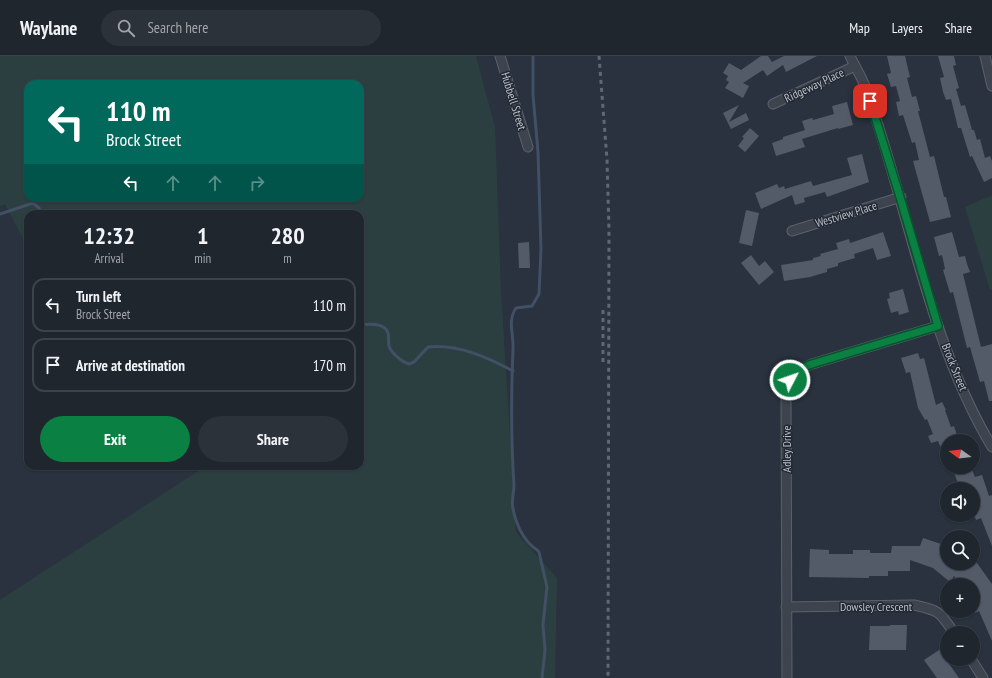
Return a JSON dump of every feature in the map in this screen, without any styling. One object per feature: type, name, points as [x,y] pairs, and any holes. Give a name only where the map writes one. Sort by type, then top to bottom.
[{"type":"street","name":"Hubbell Street","points":[[500,56],[528,147]]},
{"type":"street","name":"Brock Street","points":[[850,56],[865,87],[900,197],[938,326],[958,379],[992,447]]},
{"type":"street","points":[[985,56],[992,86]]},
{"type":"street","name":"Ridgeway Place","points":[[773,104],[855,66]]},
{"type":"street","name":"Westview Place","points":[[792,231],[900,197]]},
{"type":"street","name":"Adley Drive","points":[[787,678],[786,394],[790,380],[797,370],[812,364],[938,326]]},
{"type":"street","name":"Dowsley Crescent","points":[[786,607],[914,605],[928,607],[941,614],[949,626]]},
{"type":"street","points":[[975,666],[983,678]]},
{"type":"shaded area","points":[[0,56],[476,56],[495,127],[501,291],[516,532],[557,578],[555,678],[0,678],[0,600],[200,470],[364,470],[364,210],[24,210],[24,240],[5,204],[0,206]]},
{"type":"shaded area","points":[[992,195],[992,289],[990,290],[965,207]]},
{"type":"building","points":[[761,56],[768,56],[772,62],[784,56],[817,56],[786,72],[783,65],[767,76],[763,70],[743,83],[749,86],[743,98],[725,88],[729,82],[726,80],[728,76],[723,73],[729,63],[741,70]]},
{"type":"building","points":[[887,56],[905,56],[910,77],[907,78],[912,97],[916,96],[920,111],[918,111],[930,157],[934,156],[944,197],[946,197],[951,217],[930,222],[913,161],[919,160],[915,142],[912,143],[903,115],[899,116],[896,102],[900,101],[896,86],[891,87],[887,74],[891,73]]},
{"type":"building","points":[[938,56],[954,56],[956,65],[953,66],[959,88],[956,89],[961,106],[965,105],[972,130],[974,130],[977,140],[980,139],[985,158],[990,156],[992,161],[992,178],[984,182],[972,156],[970,157],[961,128],[958,128],[951,99],[946,100],[943,92],[940,78],[944,77]]},
{"type":"building","points":[[847,102],[853,125],[802,139],[805,147],[776,156],[772,143],[783,139],[783,137],[805,130],[802,121],[812,118],[813,120],[834,114],[832,106]]},
{"type":"building","points":[[739,105],[729,122],[746,113],[749,120],[731,129],[723,113]]},
{"type":"building","points":[[750,128],[759,136],[745,152],[738,146],[744,138],[742,137]]},
{"type":"building","points":[[862,154],[869,182],[827,197],[825,192],[804,198],[805,202],[795,205],[792,195],[761,209],[755,193],[777,184],[779,188],[784,186],[785,189],[811,181],[813,186],[852,175],[847,158]]},
{"type":"building","points":[[746,210],[759,213],[752,246],[739,243]]},
{"type":"building","points":[[883,232],[891,256],[877,260],[873,248],[854,254],[855,258],[838,263],[838,266],[827,269],[827,272],[810,277],[784,281],[781,265],[813,260],[813,258],[821,256],[820,254],[838,249],[836,243],[849,239],[850,243]]},
{"type":"building","points":[[952,232],[959,257],[965,256],[970,272],[963,274],[981,347],[992,344],[992,401],[989,401],[984,381],[980,382],[970,347],[967,348],[953,292],[950,293],[943,270],[945,269],[942,255],[939,256],[934,237]]},
{"type":"building","points":[[529,242],[530,268],[519,268],[518,243]]},
{"type":"building","points":[[751,255],[759,266],[765,261],[774,272],[759,285],[741,263]]},
{"type":"building","points":[[903,289],[909,312],[899,315],[898,311],[891,313],[887,299],[890,298],[889,293]]},
{"type":"building","points":[[918,353],[920,359],[924,358],[936,405],[942,402],[951,427],[954,426],[957,434],[940,434],[940,446],[938,441],[931,443],[928,436],[933,434],[927,419],[925,420],[918,408],[910,372],[906,373],[901,358]]},
{"type":"building","points":[[955,474],[974,474],[975,477],[982,475],[989,496],[992,495],[992,546],[980,518],[980,482],[957,482]]},
{"type":"building","points":[[923,538],[940,544],[940,570],[980,570],[980,567],[992,584],[992,641],[980,613],[980,578],[956,578],[954,576],[953,578],[945,578],[933,568],[910,560],[910,571],[888,571],[888,576],[869,576],[869,578],[809,577],[810,549],[829,550],[829,554],[853,554],[853,550],[870,550],[870,553],[891,553],[892,546],[920,546]]},
{"type":"building","points":[[907,625],[906,650],[869,650],[870,626]]},
{"type":"building","points":[[940,649],[940,666],[951,666],[959,678],[937,678],[924,660]]},
{"type":"waterway","points":[[533,56],[533,95],[538,152],[541,249],[539,294],[532,306],[516,308],[513,313],[511,323],[513,344],[512,434],[514,485],[512,503],[522,534],[539,552],[547,587],[543,625],[545,650],[542,678]]},
{"type":"waterway","points":[[0,214],[33,203],[40,210]]},
{"type":"waterway","points":[[364,324],[376,324],[386,329],[388,333],[389,346],[392,351],[400,359],[409,364],[414,362],[428,347],[439,347],[461,350],[483,356],[513,371]]},
{"type":"railway","points":[[599,56],[607,160],[609,230],[608,678]]},
{"type":"railway","points":[[603,308],[603,362]]},
{"type":"route","points":[[790,380],[797,370],[812,364],[938,326],[870,101]]}]
